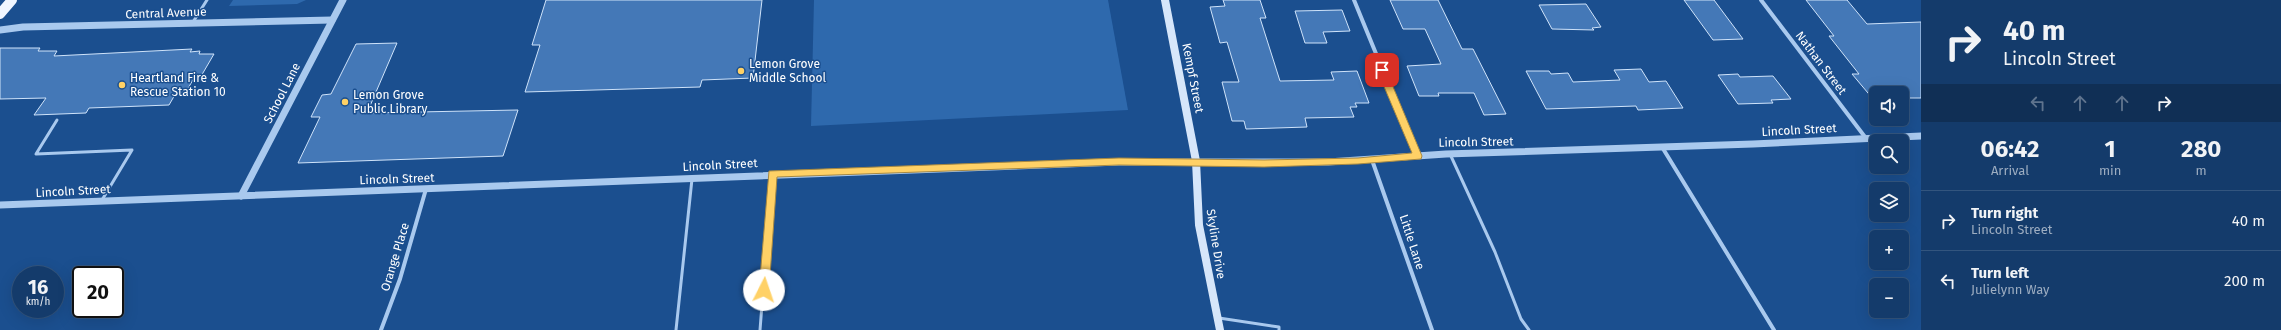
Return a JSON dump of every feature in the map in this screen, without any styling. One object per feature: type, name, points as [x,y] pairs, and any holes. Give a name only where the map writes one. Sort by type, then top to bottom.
[{"type":"main road","points":[[0,14],[12,0]]},
{"type":"main road","name":"Kempf Street","points":[[1165,0],[1196,161]]},
{"type":"main road","name":"Skyline Drive","points":[[1196,161],[1199,226],[1220,330]]},
{"type":"street","name":"School Lane","points":[[241,196],[343,0]]},
{"type":"street","points":[[1354,0],[1418,156]]},
{"type":"street","name":"Nathan Street","points":[[1761,0],[1865,137]]},
{"type":"street","name":"Central Avenue","points":[[0,30],[192,23],[332,20]]},
{"type":"street","name":"Lincoln Street","points":[[0,205],[773,174],[1119,162],[1196,161],[1264,163],[1372,160],[1450,153],[1475,154],[1865,137],[1921,136]]},
{"type":"street","points":[[1662,147],[1774,330]]},
{"type":"street","name":"Little Lane","points":[[1372,160],[1432,330]]},
{"type":"street","name":"Orange Place","points":[[381,330],[400,279],[426,189]]},
{"type":"lane","points":[[192,23],[207,0]]},
{"type":"lane","points":[[57,120],[36,154],[132,150],[102,200]]},
{"type":"lane","points":[[1450,153],[1495,252],[1521,320],[1529,330]]},
{"type":"lane","points":[[760,330],[773,174]]},
{"type":"lane","points":[[676,330],[693,178]]},
{"type":"lane","points":[[1218,318],[1279,327],[1279,330]]},
{"type":"shaded area","points":[[233,0],[306,0],[297,4],[229,6]]},
{"type":"shaded area","points":[[814,0],[1108,0],[1128,110],[811,126]]},
{"type":"building","points":[[546,0],[762,0],[753,78],[702,80],[700,87],[525,92],[540,45],[532,45]]},
{"type":"building","points":[[1223,0],[1260,0],[1266,18],[1260,18],[1280,81],[1334,80],[1331,72],[1357,71],[1369,103],[1355,103],[1357,107],[1350,107],[1354,117],[1305,118],[1307,127],[1246,129],[1244,121],[1232,121],[1222,82],[1239,82],[1227,42],[1220,43],[1210,7],[1225,6]]},
{"type":"building","points":[[1390,0],[1438,0],[1462,49],[1473,49],[1506,114],[1484,115],[1474,93],[1438,93],[1439,96],[1419,96],[1407,66],[1441,64],[1425,29],[1403,29]]},
{"type":"building","points":[[1684,0],[1714,0],[1743,39],[1713,40]]},
{"type":"building","points":[[1806,0],[1847,0],[1867,24],[1921,22],[1921,98],[1909,98],[1909,86],[1869,86],[1869,94],[1852,74],[1859,74],[1829,36],[1834,36]]},
{"type":"building","points":[[1586,4],[1601,27],[1592,28],[1594,30],[1552,29],[1539,5]]},
{"type":"building","points":[[1342,10],[1350,31],[1323,32],[1327,43],[1305,43],[1295,11]]},
{"type":"building","name":"Lemon Grove Public Library","points":[[397,43],[367,113],[518,110],[503,156],[298,163],[320,117],[311,117],[322,95],[331,94],[356,44]]},
{"type":"building","name":"Heartland Fire & Rescue Station 10","points":[[0,48],[40,48],[38,51],[57,51],[54,56],[192,49],[190,52],[200,51],[199,54],[214,54],[200,78],[194,78],[186,92],[176,93],[169,105],[89,108],[86,113],[34,115],[46,98],[0,99]]},
{"type":"building","points":[[1641,69],[1649,82],[1666,81],[1683,108],[1638,110],[1636,106],[1546,109],[1526,71],[1549,71],[1551,74],[1568,73],[1573,82],[1620,80],[1614,70]]},
{"type":"building","points":[[1738,74],[1740,77],[1773,76],[1791,99],[1771,100],[1773,103],[1738,104],[1718,75]]},
{"type":"place","name":"Lemon Grove Middle School","points":[[741,71]]},
{"type":"place","name":"Heartland Fire & Rescue Station 10","points":[[122,85]]},
{"type":"place","name":"Lemon Grove Public Library","points":[[345,102]]},
{"type":"route","points":[[764,290],[773,174],[1119,162],[1196,161],[1264,163],[1358,161],[1418,156],[1382,70]]}]
